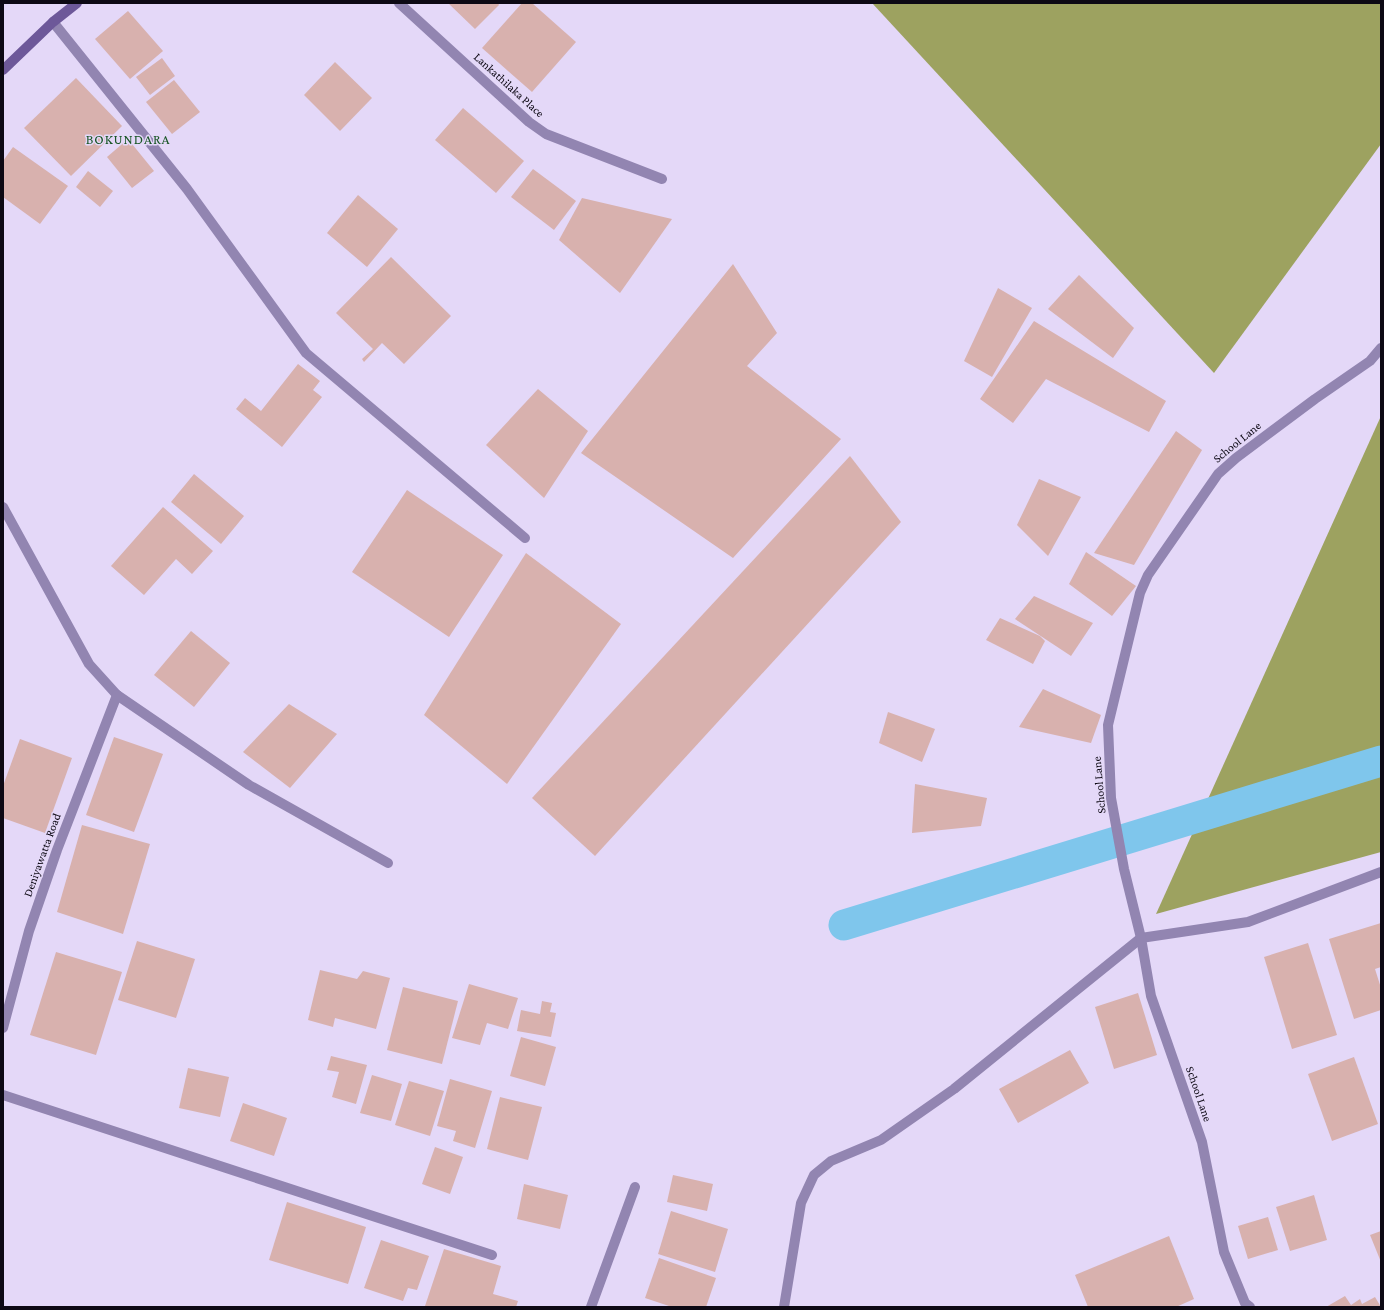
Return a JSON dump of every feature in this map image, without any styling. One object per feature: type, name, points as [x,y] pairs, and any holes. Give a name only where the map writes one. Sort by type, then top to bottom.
[{"type":"street","points":[[3,70],[53,22],[77,3]]},
{"type":"street","name":"Lankathilaka Place","points":[[399,3],[535,126],[546,134],[662,179]]},
{"type":"street","points":[[53,22],[187,190],[306,353],[525,538]]},
{"type":"street","name":"School Lane","points":[[1250,1307],[1245,1303],[1224,1252],[1202,1142],[1151,996],[1141,938],[1124,869],[1111,798],[1108,724],[1140,593],[1148,575],[1218,474],[1236,458],[1315,399],[1370,361],[1381,348]]},
{"type":"street","points":[[3,507],[89,664],[117,695],[249,785],[388,864]]},
{"type":"street","name":"Deniyawatta Road","points":[[3,1028],[29,931],[57,850],[117,695]]},
{"type":"street","points":[[784,1307],[801,1203],[814,1175],[831,1161],[881,1140],[954,1089],[1141,938],[1248,922],[1381,872]]},
{"type":"street","points":[[3,1095],[492,1255]]},
{"type":"street","points":[[591,1307],[635,1187]]},
{"type":"green space","points":[[872,3],[1381,3],[1381,144],[1214,373]]},
{"type":"green space","points":[[1381,416],[1381,852],[1156,914]]},
{"type":"building","points":[[448,3],[498,3],[499,5],[475,29]]},
{"type":"building","points":[[522,3],[532,3],[576,42],[532,92],[482,48]]},
{"type":"building","points":[[128,11],[163,51],[130,79],[95,39]]},
{"type":"building","points":[[162,58],[175,76],[150,95],[136,77]]},
{"type":"building","points":[[335,62],[372,98],[340,131],[304,95]]},
{"type":"building","points":[[76,78],[122,126],[71,176],[24,128]]},
{"type":"building","points":[[174,80],[200,112],[172,134],[146,102]]},
{"type":"building","points":[[463,108],[524,161],[496,193],[435,140]]},
{"type":"building","points":[[128,139],[154,171],[132,188],[107,157]]},
{"type":"building","points":[[13,147],[68,186],[40,224],[3,197],[3,161]]},
{"type":"building","points":[[533,169],[576,201],[554,230],[511,197]]},
{"type":"building","points":[[88,171],[113,191],[100,207],[76,187]]},
{"type":"building","points":[[358,195],[398,229],[367,267],[327,233]]},
{"type":"building","points":[[582,198],[672,219],[620,293],[559,240]]},
{"type":"building","points":[[391,257],[451,316],[404,364],[382,343],[364,362],[362,359],[373,349],[336,313]]},
{"type":"building","points":[[733,264],[777,333],[747,366],[841,439],[733,558],[581,453]]},
{"type":"building","points":[[1079,275],[1134,328],[1113,358],[1048,309]]},
{"type":"building","points":[[998,288],[1032,308],[992,377],[964,361]]},
{"type":"building","points":[[1034,321],[1166,401],[1149,432],[1046,379],[1013,423],[980,399]]},
{"type":"building","points":[[298,364],[320,381],[313,390],[322,397],[282,447],[236,409],[245,398],[261,411]]},
{"type":"building","points":[[538,389],[588,431],[544,498],[486,445]]},
{"type":"building","points":[[1176,431],[1202,450],[1134,565],[1094,553]]},
{"type":"building","points":[[850,456],[901,522],[595,856],[532,798]]},
{"type":"building","points":[[194,474],[244,516],[221,544],[171,502]]},
{"type":"building","points":[[1039,479],[1081,497],[1048,556],[1017,525]]},
{"type":"building","points":[[407,490],[503,555],[449,637],[352,572]]},
{"type":"building","points":[[163,507],[213,551],[192,574],[176,559],[144,595],[111,566]]},
{"type":"building","points":[[1086,552],[1136,586],[1112,616],[1069,584]]},
{"type":"building","points":[[526,553],[621,624],[507,784],[424,715]]},
{"type":"building","points":[[1034,596],[1093,623],[1071,656],[1015,619]]},
{"type":"building","points":[[1000,618],[1040,636],[1045,641],[1033,664],[986,640]]},
{"type":"building","points":[[191,631],[230,663],[194,707],[154,675]]},
{"type":"building","points":[[1043,689],[1101,715],[1091,743],[1019,727]]},
{"type":"building","points":[[289,704],[337,734],[290,788],[243,752]]},
{"type":"building","points":[[888,712],[935,729],[922,762],[879,743]]},
{"type":"building","points":[[114,737],[163,754],[134,832],[86,815]]},
{"type":"building","points":[[20,739],[72,758],[45,833],[3,818],[3,786]]},
{"type":"building","points":[[915,784],[987,798],[981,826],[912,833]]},
{"type":"building","points":[[82,825],[150,844],[123,934],[57,912]]},
{"type":"building","points":[[1381,923],[1381,967],[1375,969],[1381,988],[1381,1010],[1354,1019],[1329,939]]},
{"type":"building","points":[[137,941],[195,959],[176,1018],[118,1000]]},
{"type":"building","points":[[1308,943],[1337,1035],[1292,1049],[1264,957]]},
{"type":"building","points":[[56,952],[122,972],[96,1055],[30,1035]]},
{"type":"building","points":[[320,970],[357,979],[363,971],[390,978],[376,1029],[335,1018],[333,1027],[308,1020]]},
{"type":"building","points":[[469,984],[518,998],[508,1029],[487,1023],[480,1045],[452,1038]]},
{"type":"building","points":[[403,987],[458,1001],[442,1064],[387,1050]]},
{"type":"building","points":[[1138,993],[1157,1055],[1114,1069],[1095,1007]]},
{"type":"building","points":[[542,1001],[552,1003],[550,1012],[556,1013],[551,1037],[517,1031],[521,1010],[540,1014]]},
{"type":"building","points":[[521,1037],[556,1047],[545,1086],[510,1076]]},
{"type":"building","points":[[1070,1050],[1089,1083],[1018,1123],[999,1089]]},
{"type":"building","points":[[331,1056],[367,1065],[356,1104],[332,1097],[339,1072],[327,1070]]},
{"type":"building","points":[[1354,1057],[1378,1124],[1332,1141],[1308,1074]]},
{"type":"building","points":[[188,1068],[229,1077],[220,1117],[179,1108]]},
{"type":"building","points":[[372,1075],[402,1084],[391,1121],[360,1113]]},
{"type":"building","points":[[450,1079],[492,1091],[475,1148],[453,1141],[456,1131],[437,1126]]},
{"type":"building","points":[[409,1081],[444,1091],[430,1136],[395,1125]]},
{"type":"building","points":[[500,1097],[542,1107],[528,1160],[487,1149]]},
{"type":"building","points":[[243,1103],[287,1118],[274,1156],[230,1141]]},
{"type":"building","points":[[435,1147],[463,1157],[450,1194],[422,1184]]},
{"type":"building","points":[[673,1175],[713,1184],[707,1211],[667,1202]]},
{"type":"building","points":[[524,1184],[568,1195],[560,1229],[517,1219]]},
{"type":"building","points":[[1314,1195],[1327,1240],[1290,1251],[1276,1207]]},
{"type":"building","points":[[287,1202],[366,1227],[348,1284],[269,1260]]},
{"type":"building","points":[[671,1211],[728,1229],[715,1272],[658,1254]]},
{"type":"building","points":[[1268,1217],[1278,1250],[1248,1259],[1238,1226]]},
{"type":"building","points":[[1381,1231],[1381,1262],[1370,1235]]},
{"type":"building","points":[[1169,1236],[1194,1299],[1176,1307],[1088,1307],[1075,1275]]},
{"type":"building","points":[[381,1240],[429,1256],[417,1290],[408,1288],[403,1301],[364,1288]]},
{"type":"building","points":[[444,1249],[501,1266],[493,1294],[518,1301],[516,1307],[425,1306]]},
{"type":"building","points":[[659,1258],[716,1278],[706,1307],[672,1307],[645,1298]]},
{"type":"building","points":[[1345,1296],[1351,1305],[1360,1299],[1362,1304],[1375,1297],[1381,1307],[1326,1307]]},
{"type":"waterway","points":[[844,925],[1381,761]]},
{"type":"district","name":"BOKUNDARA","points":[[128,139]]}]
